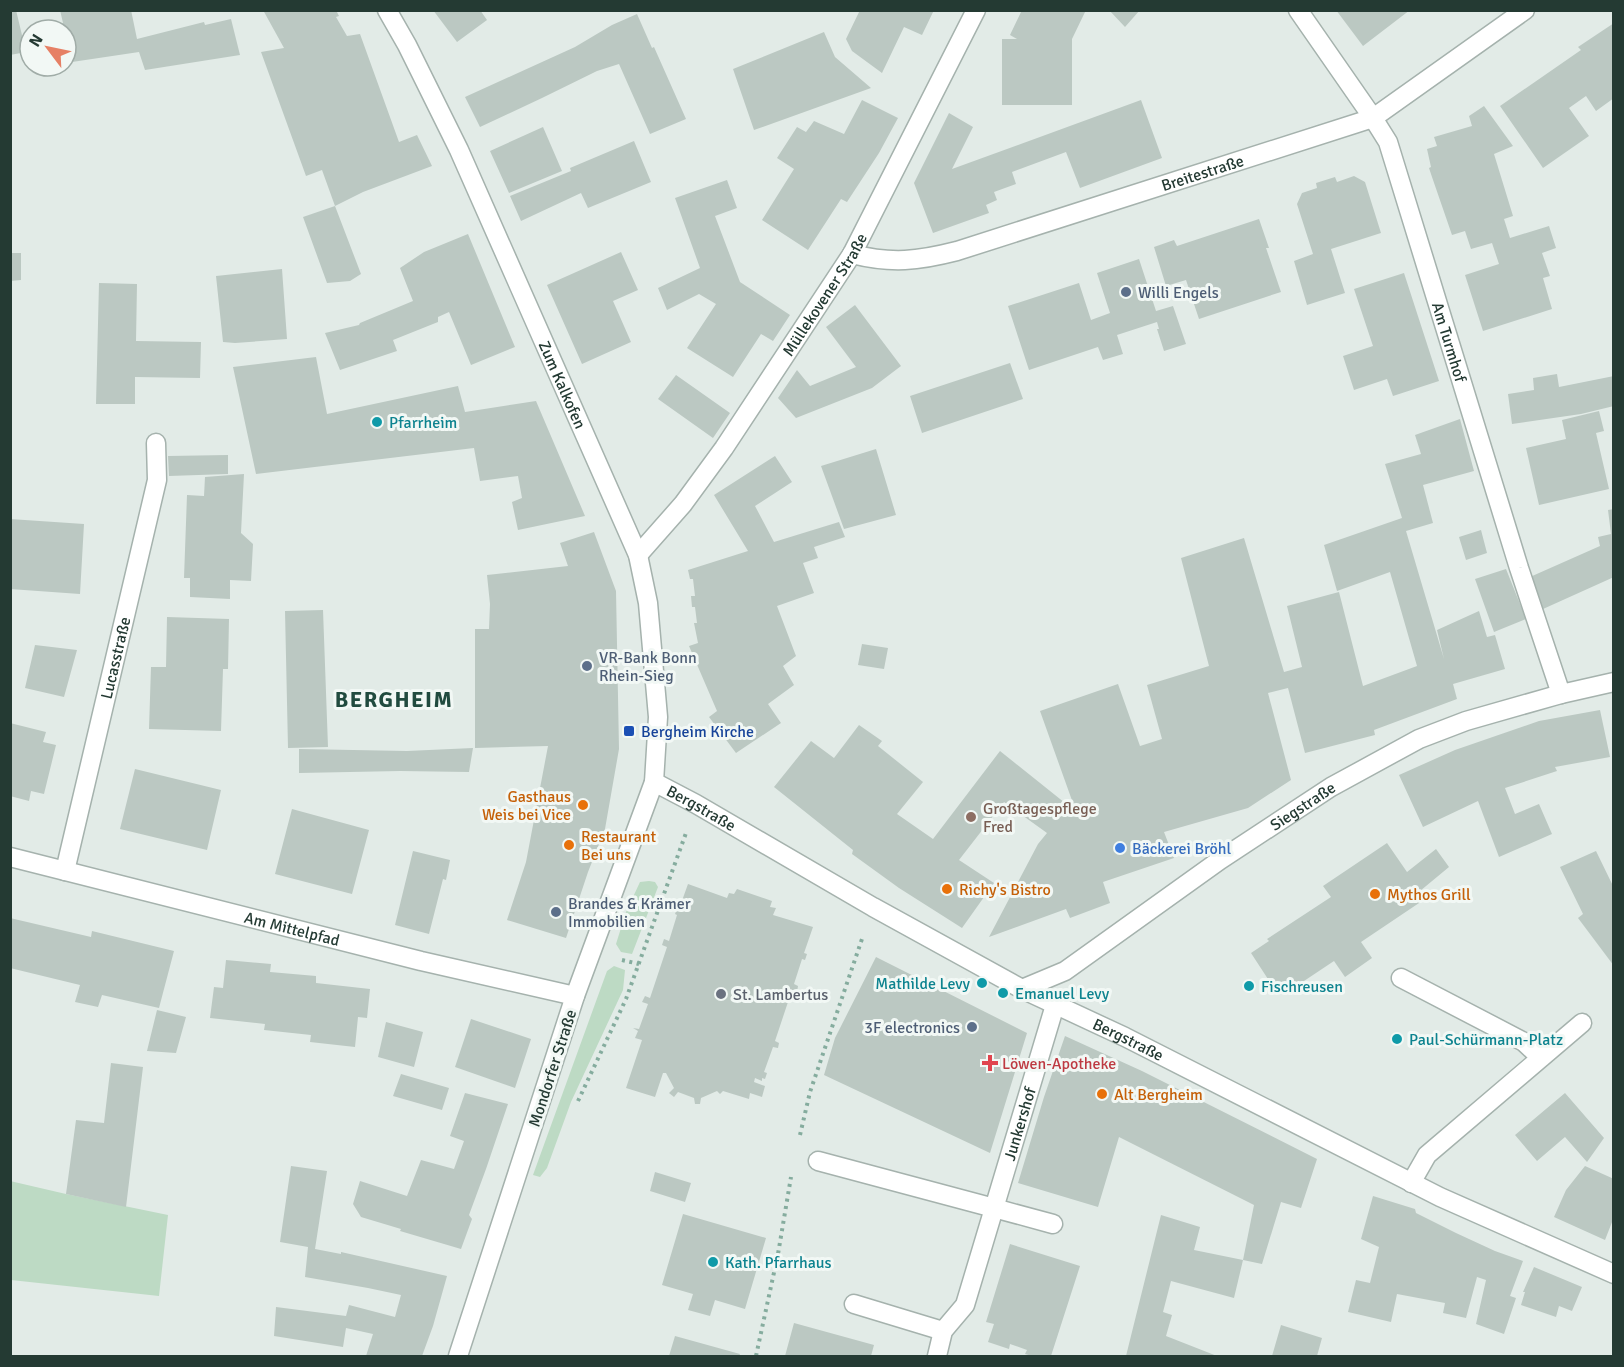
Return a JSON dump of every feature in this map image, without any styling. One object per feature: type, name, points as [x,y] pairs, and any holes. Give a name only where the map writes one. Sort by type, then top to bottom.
[{"type":"street","name":"Zum Kalkofen","points":[[387,10],[459,150],[638,555],[648,603],[658,717],[654,782]]},
{"type":"street","name":"Müllekovener Straße","points":[[638,555],[683,504],[724,448],[852,254],[976,10]]},
{"type":"street","name":"Am Turmhof","points":[[1298,10],[1388,142],[1519,568],[1561,694]]},
{"type":"street","name":"Breitestraße","points":[[852,254],[875,260],[927,259],[1373,118],[1525,10]]},
{"type":"street","name":"Lucasstraße","points":[[65,871],[156,480],[156,442]]},
{"type":"street","name":"Siegstraße","points":[[1022,989],[1065,971],[1220,860],[1331,787],[1419,739],[1466,721],[1561,694],[1614,682]]},
{"type":"street","name":"Bergstraße","points":[[654,782],[1022,989],[1125,1037],[1440,1197],[1614,1274]]},
{"type":"street","name":"Mondorfer Straße","points":[[458,1356],[575,996],[654,782]]},
{"type":"street","name":"Am Mittelpfad","points":[[10,857],[421,961],[575,996]]},
{"type":"street","points":[[1401,978],[1524,1042],[1541,1058]]},
{"type":"street","name":"Junkershof","points":[[937,1356],[943,1330],[964,1305],[1055,1005]]},
{"type":"street","points":[[1412,1183],[1427,1155],[1582,1023]]},
{"type":"street","points":[[818,1161],[1053,1224]]},
{"type":"street","points":[[854,1304],[943,1330]]},
{"type":"path","points":[[576,1105],[626,999],[696,804]]},
{"type":"path","points":[[630,962],[639,964]]},
{"type":"green space","points":[[640,882],[655,882],[658,887],[632,954],[621,952],[616,944],[626,912]]},
{"type":"green space","points":[[614,966],[625,970],[623,990],[571,1102],[547,1168],[540,1177],[533,1175],[607,971]]},
{"type":"green space","points":[[10,1181],[168,1215],[159,1296],[11,1280]]},
{"type":"building","points":[[10,10],[16,10],[18,54],[10,55]]},
{"type":"building","points":[[60,10],[131,10],[137,39],[204,22],[205,25],[231,19],[240,55],[145,70],[139,52],[78,61],[78,18],[62,18]]},
{"type":"building","points":[[263,10],[336,10],[339,16],[336,17],[347,36],[360,34],[399,142],[417,135],[432,166],[363,192],[335,206],[322,170],[306,176],[261,52],[284,48]]},
{"type":"building","points":[[433,10],[480,10],[487,20],[457,42]]},
{"type":"building","points":[[860,10],[934,10],[922,35],[904,27],[882,73],[852,51],[846,39]]},
{"type":"building","points":[[1022,10],[1086,10],[1072,39],[1072,105],[1002,105],[1002,39],[1017,39],[1010,35]]},
{"type":"building","points":[[1109,10],[1140,10],[1125,27]]},
{"type":"building","points":[[1336,10],[1410,10],[1363,46]]},
{"type":"building","points":[[637,14],[686,119],[650,134],[619,64],[597,71],[480,127],[465,97],[575,47],[612,25]]},
{"type":"building","points":[[1614,23],[1614,98],[1596,111],[1586,96],[1569,108],[1589,136],[1543,168],[1500,106],[1581,50],[1578,47]]},
{"type":"building","points":[[824,32],[835,57],[871,88],[754,130],[733,69]]},
{"type":"building","points":[[862,100],[898,118],[879,153],[847,202],[841,199],[808,250],[762,220],[794,169],[777,158],[797,127],[806,132],[814,121],[844,134]]},
{"type":"building","points":[[1141,100],[1162,158],[1080,188],[1066,152],[1012,172],[1016,184],[994,192],[997,200],[986,205],[989,213],[933,233],[914,183],[949,113],[973,127],[952,169]]},
{"type":"building","points":[[1484,106],[1513,146],[1494,154],[1513,216],[1504,219],[1510,238],[1549,226],[1556,248],[1542,253],[1550,276],[1543,278],[1552,309],[1483,331],[1465,275],[1499,264],[1492,243],[1471,249],[1465,231],[1452,235],[1429,168],[1431,167],[1427,149],[1437,146],[1434,137],[1472,126],[1469,116]]},
{"type":"building","points":[[543,127],[562,171],[509,193],[490,151]]},
{"type":"building","points":[[634,141],[651,182],[588,208],[581,193],[521,221],[510,196],[571,171],[570,168]]},
{"type":"building","points":[[1354,176],[1365,182],[1381,233],[1331,249],[1345,293],[1307,305],[1294,261],[1313,254],[1297,204],[1302,193],[1317,188],[1316,183],[1335,177],[1337,182]]},
{"type":"building","points":[[727,180],[737,208],[715,216],[740,282],[790,315],[773,341],[761,334],[733,377],[687,348],[716,304],[699,294],[667,310],[658,288],[700,268],[675,198]]},
{"type":"building","points":[[335,206],[361,274],[350,281],[327,283],[303,217]]},
{"type":"building","points":[[1259,219],[1281,292],[1199,319],[1186,280],[1166,286],[1154,247],[1174,240],[1177,246]]},
{"type":"building","points":[[468,234],[515,347],[471,365],[449,312],[438,317],[438,322],[393,340],[397,351],[340,370],[325,333],[359,325],[413,301],[400,268],[424,252]]},
{"type":"building","points":[[621,252],[638,290],[613,301],[631,342],[582,364],[547,285]]},
{"type":"building","points":[[10,253],[21,253],[21,280],[10,281]]},
{"type":"building","points":[[1139,259],[1156,311],[1173,306],[1186,344],[1164,351],[1157,322],[1117,335],[1123,354],[1103,360],[1098,347],[1029,370],[1008,306],[1079,283],[1091,320],[1110,313],[1097,273]]},
{"type":"building","points":[[282,269],[287,339],[223,342],[216,276]]},
{"type":"building","points":[[1404,273],[1439,381],[1393,396],[1387,379],[1354,390],[1343,356],[1373,346],[1354,289]]},
{"type":"building","points":[[99,283],[137,284],[136,341],[201,342],[200,378],[135,377],[135,404],[96,404]]},
{"type":"building","points":[[855,305],[901,366],[872,388],[796,418],[778,398],[797,370],[810,386],[856,367],[826,327]]},
{"type":"building","points":[[316,357],[327,414],[458,386],[465,412],[536,401],[585,516],[518,530],[512,502],[522,498],[518,476],[480,481],[474,448],[256,474],[233,367]]},
{"type":"building","points":[[1010,363],[1023,399],[922,433],[910,396]]},
{"type":"building","points":[[1557,374],[1559,387],[1614,376],[1614,406],[1581,414],[1512,424],[1508,394],[1534,390],[1533,378]]},
{"type":"building","points":[[676,375],[730,413],[713,438],[658,399]]},
{"type":"building","points":[[1599,411],[1604,431],[1596,433],[1609,489],[1539,505],[1526,448],[1566,439],[1562,420]]},
{"type":"building","points":[[1460,419],[1474,471],[1423,485],[1433,523],[1406,531],[1444,659],[1437,630],[1479,611],[1487,637],[1495,635],[1505,669],[1453,684],[1457,699],[1374,730],[1375,735],[1305,753],[1288,688],[1268,693],[1291,780],[1248,808],[1164,832],[1174,858],[1103,882],[1110,903],[1070,918],[1066,909],[989,937],[1038,844],[1047,833],[1004,802],[959,860],[994,883],[962,928],[899,888],[852,854],[853,850],[774,787],[811,741],[834,758],[859,725],[882,741],[878,746],[923,782],[897,814],[933,839],[1000,751],[1070,807],[1074,806],[1040,711],[1118,684],[1140,746],[1162,739],[1147,685],[1209,666],[1181,558],[1244,538],[1284,672],[1302,667],[1287,606],[1339,592],[1363,686],[1417,666],[1390,572],[1337,591],[1324,545],[1402,518],[1385,464],[1421,454],[1415,435]]},
{"type":"building","points":[[876,449],[896,515],[844,529],[821,466]]},
{"type":"building","points":[[228,455],[228,474],[169,476],[168,456]]},
{"type":"building","points":[[775,456],[792,482],[755,506],[774,542],[839,522],[845,537],[814,547],[818,558],[803,563],[814,593],[777,606],[796,656],[783,666],[794,685],[768,704],[781,723],[736,753],[709,717],[717,711],[689,646],[698,643],[694,623],[697,623],[695,607],[692,607],[691,596],[695,596],[693,579],[690,579],[688,570],[748,551],[714,495]]},
{"type":"building","points":[[244,474],[241,533],[253,544],[251,581],[230,580],[230,599],[190,597],[190,578],[184,578],[187,495],[204,496],[205,477]]},
{"type":"building","points":[[1614,509],[1614,577],[1543,609],[1530,577],[1600,546],[1598,537],[1611,534],[1608,510]]},
{"type":"building","points":[[10,519],[84,524],[80,594],[10,589]]},
{"type":"building","points":[[1481,530],[1487,553],[1466,560],[1459,537]]},
{"type":"building","points":[[594,532],[616,591],[619,749],[605,829],[566,938],[507,920],[526,862],[548,746],[475,748],[475,629],[489,629],[490,604],[487,575],[568,566],[560,543]]},
{"type":"building","points":[[1506,569],[1526,619],[1494,632],[1475,579]]},
{"type":"building","points":[[323,610],[328,747],[288,748],[285,611]]},
{"type":"building","points":[[167,617],[229,619],[228,669],[223,669],[221,731],[149,729],[151,667],[166,667]]},
{"type":"building","points":[[862,644],[888,648],[884,669],[858,665]]},
{"type":"building","points":[[35,645],[77,650],[64,697],[25,688]]},
{"type":"building","points":[[1600,710],[1610,757],[1555,767],[1557,771],[1505,788],[1515,814],[1539,804],[1552,834],[1499,857],[1478,801],[1423,827],[1399,775],[1455,750],[1539,721]]},
{"type":"building","points":[[10,723],[46,732],[43,742],[56,745],[44,794],[31,791],[29,801],[10,796]]},
{"type":"building","points":[[473,748],[469,772],[299,773],[299,749],[407,751]]},
{"type":"building","points":[[135,769],[221,790],[207,850],[120,829]]},
{"type":"building","points":[[292,809],[369,830],[352,894],[275,874]]},
{"type":"building","points":[[1387,843],[1407,872],[1436,849],[1449,867],[1420,891],[1425,899],[1361,942],[1372,958],[1345,977],[1334,961],[1298,985],[1295,981],[1277,993],[1251,953],[1269,941],[1267,939],[1331,897],[1323,886]]},
{"type":"building","points":[[413,851],[450,860],[429,934],[395,925]]},
{"type":"building","points":[[1596,851],[1614,888],[1614,966],[1578,918],[1583,914],[1560,867]]},
{"type":"building","name":"St. Lambertus","points":[[688,884],[727,898],[729,893],[734,894],[737,889],[772,901],[770,907],[776,908],[773,915],[813,927],[804,953],[807,954],[805,960],[802,959],[794,984],[798,986],[797,992],[792,990],[775,1041],[779,1043],[778,1048],[773,1047],[764,1072],[767,1073],[765,1079],[762,1078],[762,1081],[755,1078],[754,1082],[765,1086],[762,1097],[750,1093],[749,1099],[723,1091],[720,1094],[717,1091],[701,1098],[700,1104],[695,1104],[694,1098],[678,1092],[674,1097],[669,1093],[674,1088],[666,1073],[663,1073],[655,1097],[626,1088],[642,1040],[635,1038],[638,1031],[633,1028],[639,1029],[648,1004],[642,1002],[645,996],[650,998],[667,947],[662,945],[664,939],[669,941],[677,915],[675,914]]},
{"type":"building","points":[[10,918],[91,937],[92,931],[174,951],[159,1008],[102,995],[98,1007],[75,1002],[80,985],[10,968]]},
{"type":"building","points":[[876,957],[1027,1033],[990,1153],[824,1075],[835,1038]]},
{"type":"building","points":[[226,960],[271,964],[270,972],[316,976],[316,983],[370,989],[367,1018],[358,1017],[355,1047],[310,1042],[311,1035],[264,1030],[265,1024],[210,1018],[214,987],[223,988]]},
{"type":"building","points":[[157,1010],[186,1017],[176,1053],[147,1051]]},
{"type":"building","points":[[471,1019],[531,1039],[515,1088],[455,1067]]},
{"type":"building","points":[[386,1022],[423,1032],[414,1067],[378,1057]]},
{"type":"building","points":[[1065,1036],[1142,1071],[1317,1159],[1301,1208],[1281,1202],[1262,1264],[1243,1260],[1254,1205],[1119,1137],[1098,1207],[1018,1183]]},
{"type":"building","points":[[111,1063],[143,1067],[126,1207],[66,1194],[76,1120],[104,1123]]},
{"type":"building","points":[[401,1074],[449,1088],[442,1110],[393,1096]]},
{"type":"building","points":[[465,1093],[508,1104],[469,1215],[472,1219],[461,1249],[361,1217],[353,1204],[360,1181],[407,1196],[421,1160],[454,1169],[464,1141],[450,1136]]},
{"type":"building","points":[[1565,1093],[1604,1138],[1587,1162],[1565,1137],[1537,1161],[1515,1135]]},
{"type":"building","points":[[291,1166],[327,1171],[315,1249],[341,1254],[341,1252],[447,1276],[422,1356],[366,1356],[373,1334],[346,1328],[343,1347],[274,1336],[276,1307],[346,1316],[349,1305],[395,1317],[401,1295],[305,1277],[308,1247],[280,1242]]},
{"type":"building","points":[[1585,1166],[1614,1179],[1614,1217],[1605,1240],[1554,1217],[1566,1190]]},
{"type":"building","points":[[655,1172],[691,1183],[685,1202],[650,1191]]},
{"type":"building","points":[[1373,1196],[1415,1209],[1416,1213],[1456,1233],[1523,1261],[1510,1296],[1516,1298],[1504,1334],[1476,1324],[1486,1280],[1477,1277],[1466,1318],[1443,1313],[1445,1303],[1397,1294],[1391,1322],[1348,1312],[1356,1280],[1370,1283],[1379,1247],[1361,1239]]},
{"type":"building","name":"Kath. Pfarrhaus","points":[[683,1214],[766,1238],[745,1309],[715,1300],[710,1316],[688,1310],[693,1294],[662,1285]]},
{"type":"building","points":[[1161,1215],[1200,1227],[1194,1250],[1243,1260],[1234,1298],[1171,1281],[1163,1312],[1172,1315],[1166,1336],[1217,1356],[1126,1356]]},
{"type":"building","points":[[1010,1244],[1080,1266],[1051,1356],[1032,1356],[1025,1354],[1027,1350],[1010,1344],[1009,1349],[988,1342],[994,1324],[986,1322]]},
{"type":"building","points":[[1534,1267],[1582,1287],[1572,1311],[1559,1306],[1556,1317],[1521,1305],[1525,1292],[1523,1292]]},
{"type":"building","points":[[794,1323],[874,1345],[871,1356],[785,1356]]},
{"type":"building","points":[[1281,1325],[1322,1338],[1317,1356],[1272,1356]]},
{"type":"building","points":[[675,1336],[740,1354],[739,1356],[669,1356]]},
{"type":"place","name":"Willi Engels","points":[[1126,292]]},
{"type":"place","name":"Pfarrheim","points":[[377,422]]},
{"type":"place","name":"VR-Bank Bonn Rhein-Sieg","points":[[587,666]]},
{"type":"place","name":"Bergheim Kirche","points":[[629,731]]},
{"type":"place","name":"Gasthaus Weis bei Vice","points":[[583,805]]},
{"type":"place","name":"Großtagespflege Fred","points":[[971,817]]},
{"type":"place","name":"Restaurant Bei uns","points":[[569,845]]},
{"type":"place","name":"Bäckerei Bröhl","points":[[1120,848]]},
{"type":"place","name":"Richy's Bistro","points":[[947,889]]},
{"type":"place","name":"Mythos Grill","points":[[1375,894]]},
{"type":"place","name":"Brandes & Krämer Immobilien","points":[[556,912]]},
{"type":"place","name":"Mathilde Levy","points":[[982,983]]},
{"type":"place","name":"Fischreusen","points":[[1249,986]]},
{"type":"place","name":"Emanuel Levy","points":[[1003,993]]},
{"type":"place","name":"St. Lambertus","points":[[721,994]]},
{"type":"place","name":"3F electronics","points":[[972,1027]]},
{"type":"place","name":"Paul-Schürmann-Platz","points":[[1397,1039]]},
{"type":"place","name":"Löwen-Apotheke","points":[[990,1063]]},
{"type":"place","name":"Alt Bergheim","points":[[1102,1094]]},
{"type":"place","name":"Kath. Pfarrhaus","points":[[713,1262]]},
{"type":"district","name":"BERGHEIM","points":[[394,699]]}]
